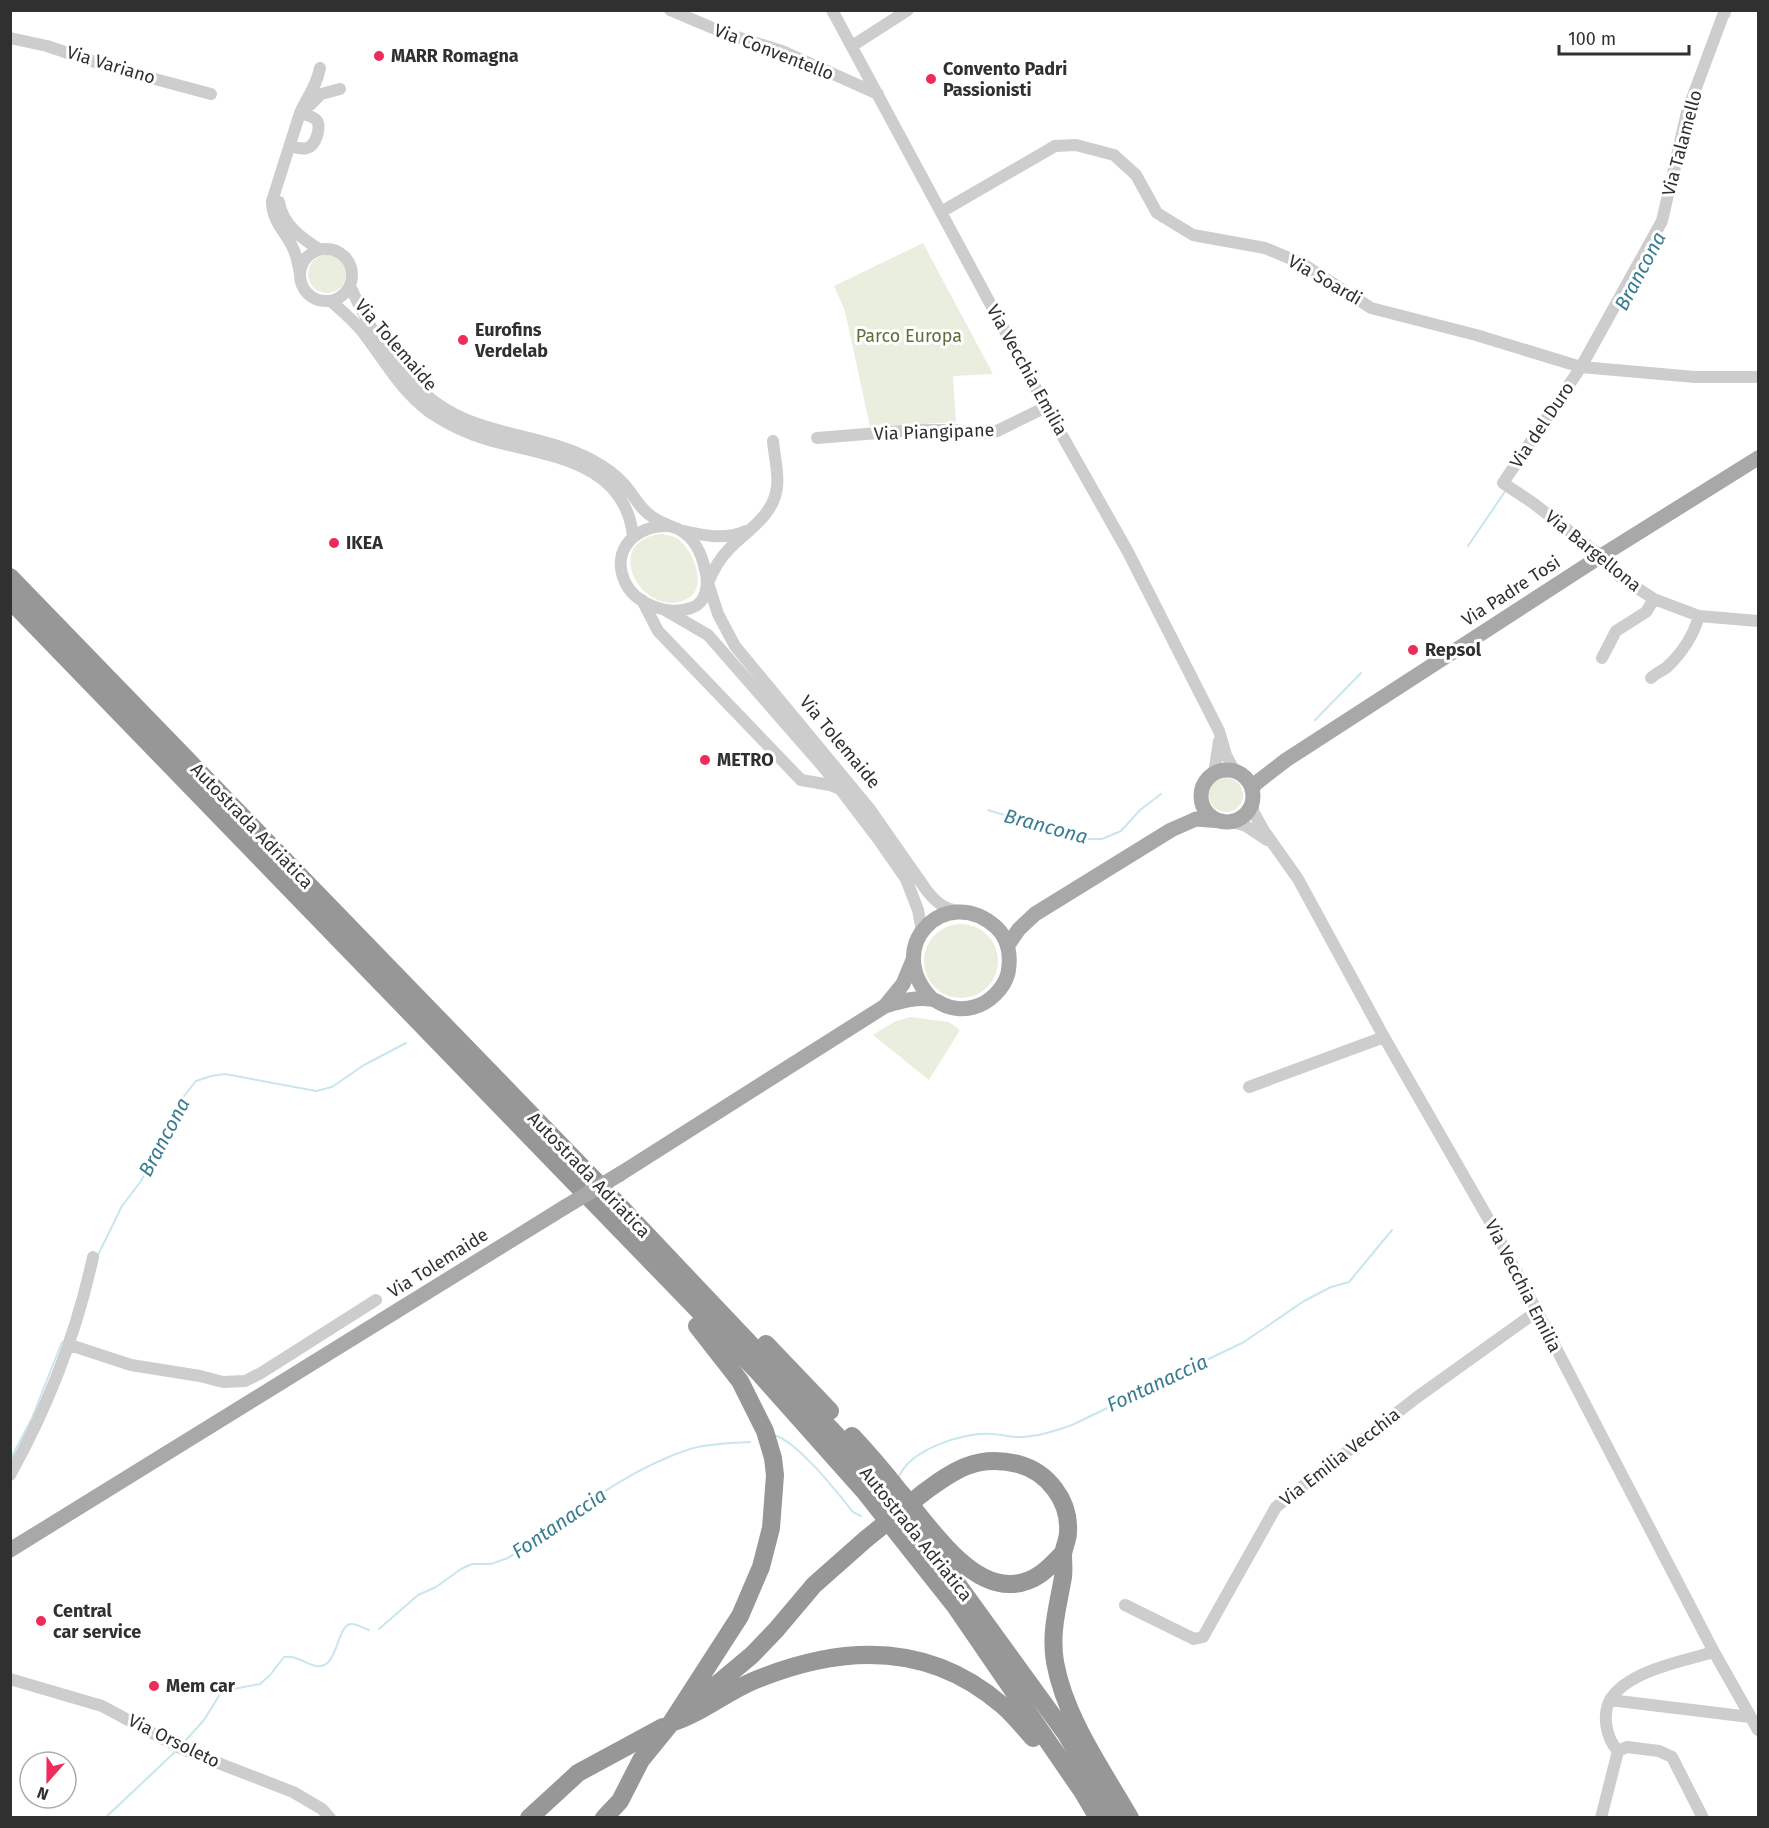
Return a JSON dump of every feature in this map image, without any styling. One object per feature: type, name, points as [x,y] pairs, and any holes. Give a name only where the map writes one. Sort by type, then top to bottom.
[{"type":"highway","name":"Autostrada Adriatica","points":[[10,576],[612,1198],[841,1440],[945,1568],[1066,1734],[1115,1818]]},
{"type":"highway","name":"Autostrada Adriatica","points":[[10,600],[759,1373],[864,1491],[955,1606],[1082,1791],[1098,1818]]},
{"type":"highway","points":[[508,1116],[533,1149],[722,1355],[749,1398],[770,1446],[775,1486],[771,1528],[761,1567],[740,1616],[671,1723],[641,1761],[618,1805],[604,1818]]},
{"type":"highway","points":[[612,1198],[711,1288],[798,1376],[880,1467],[943,1543],[970,1569],[996,1582],[1018,1584],[1033,1580],[1043,1574],[1063,1553]]},
{"type":"highway","points":[[671,1723],[759,1648],[814,1585],[923,1493],[955,1470],[974,1463],[993,1460],[1012,1463],[1030,1469],[1055,1489],[1065,1509],[1068,1534],[1063,1553],[1064,1575],[1053,1629],[1058,1676],[1079,1728],[1130,1818]]},
{"type":"highway","points":[[529,1818],[578,1773],[671,1723],[686,1718],[718,1698],[800,1663],[842,1655],[888,1655],[908,1658],[942,1668],[969,1682],[988,1694],[1016,1718],[1082,1791]]},
{"type":"main road","name":"Via Padre Tosi","points":[[1286,760],[1601,556],[1758,458]]},
{"type":"main road","points":[[1237,773],[1256,772],[1286,760]]},
{"type":"main road","points":[[1202,791],[1203,804],[1212,817],[1227,821],[1242,817],[1255,784],[1286,760]]},
{"type":"main road","points":[[1214,774],[1226,770],[1246,778],[1252,796]]},
{"type":"main road","name":"Via Tolemaide","points":[[1172,830],[1183,819],[1206,781],[1214,774]]},
{"type":"main road","name":"Via Tolemaide","points":[[10,1551],[620,1174],[885,1006],[909,1000],[932,999],[945,1006],[959,1009],[987,1002],[998,992],[1007,978],[1010,961],[1008,945],[1019,929],[1035,914],[1172,830],[1196,819],[1227,821]]},
{"type":"main road","points":[[922,931],[939,918],[959,912]]},
{"type":"main road","name":"Via Tolemaide","points":[[959,912],[974,913],[987,919],[1012,921],[1035,914]]},
{"type":"main road","points":[[987,919],[1000,930],[1008,945]]},
{"type":"main road","name":"Via Tolemaide","points":[[885,1006],[903,984],[913,960],[915,945],[922,931]]},
{"type":"main road","points":[[913,960],[915,974],[921,988],[932,999]]},
{"type":"street","name":"Via Conventello","points":[[670,10],[727,34],[782,51],[878,94]]},
{"type":"street","points":[[852,46],[908,10]]},
{"type":"street","name":"Via Talamello","points":[[1581,367],[1662,220],[1687,112],[1725,10]]},
{"type":"street","name":"Via Vecchia Emilia","points":[[836,13],[1046,407],[1128,552],[1219,731],[1226,755],[1237,773]]},
{"type":"street","name":"Via Variano","points":[[10,38],[211,94]]},
{"type":"street","points":[[300,274],[293,248],[276,222],[272,211],[272,201],[303,113],[305,101],[314,90],[320,68]]},
{"type":"street","points":[[303,113],[321,94],[340,89]]},
{"type":"street","points":[[292,146],[311,148],[320,127],[312,116],[303,113]]},
{"type":"street","name":"Via Soardi","points":[[941,212],[1055,146],[1076,145],[1114,155],[1136,175],[1157,213],[1193,235],[1265,248],[1303,264],[1371,308],[1476,335],[1581,367],[1695,377],[1758,377]]},
{"type":"street","name":"Via Tolemaide","points":[[292,146],[281,187],[279,203],[282,214],[304,240],[319,249],[336,250],[349,261],[352,278],[350,286],[339,298],[320,301],[309,295],[301,283],[300,274]]},
{"type":"street","points":[[300,274],[305,258],[319,249]]},
{"type":"street","name":"Via Tolemaide","points":[[350,286],[369,326],[394,362],[435,403],[475,424],[557,446],[591,460],[610,471],[624,484],[643,510],[652,518],[690,537],[702,558],[721,622],[735,646],[869,808],[936,902],[959,912]]},
{"type":"street","name":"Via Tolemaide","points":[[331,301],[360,328],[411,398],[439,418],[470,434],[568,460],[586,468],[607,482],[624,503],[632,523],[633,537]]},
{"type":"street","name":"Via del Duro","points":[[1503,483],[1581,367]]},
{"type":"street","name":"Via Piangipane","points":[[818,438],[915,430],[983,433],[997,431],[1046,407]]},
{"type":"street","points":[[664,610],[679,610],[697,606],[705,594],[714,568],[728,550],[766,515],[777,487],[773,441]]},
{"type":"street","name":"Via Bargellona","points":[[1503,483],[1533,503],[1601,556],[1620,577],[1654,599],[1699,616],[1758,621]]},
{"type":"street","name":"Via Tolemaide","points":[[755,526],[737,534],[721,537],[702,536],[674,528],[649,528],[633,537],[626,546],[621,571],[629,588],[642,600],[708,635],[789,727],[840,789],[906,879],[918,910],[922,931]]},
{"type":"street","points":[[1602,658],[1616,631],[1646,612],[1654,599]]},
{"type":"street","points":[[642,600],[658,631],[801,780],[840,789]]},
{"type":"street","points":[[1651,678],[1657,672],[1666,669],[1680,651],[1695,628],[1699,616]]},
{"type":"street","points":[[1214,774],[1219,731]]},
{"type":"street","name":"Via Vecchia Emilia","points":[[1252,796],[1254,813],[1264,831],[1298,879],[1384,1037],[1493,1227],[1714,1652],[1758,1730]]},
{"type":"street","points":[[1227,821],[1239,823],[1258,833],[1278,848]]},
{"type":"street","points":[[1249,1087],[1384,1037]]},
{"type":"street","points":[[10,1475],[49,1397],[70,1345],[93,1257]]},
{"type":"street","points":[[70,1345],[131,1365],[223,1382],[245,1380],[261,1373],[376,1300]]},
{"type":"street","name":"Via Emilia Vecchia","points":[[1125,1605],[1194,1639],[1203,1636],[1276,1507],[1416,1398],[1536,1312]]},
{"type":"street","points":[[1617,1751],[1611,1744],[1605,1709],[1614,1693],[1626,1682],[1643,1674],[1714,1652]]},
{"type":"street","name":"Via Orsoleto","points":[[10,1679],[102,1706],[182,1749],[293,1792],[322,1809],[330,1818]]},
{"type":"street","points":[[1610,1700],[1750,1716]]},
{"type":"street","points":[[1617,1751],[1627,1747],[1666,1753],[1672,1757],[1703,1818]]},
{"type":"street","points":[[1601,1818],[1617,1751]]},
{"type":"green space","name":"Parco Europa","points":[[923,243],[993,374],[953,376],[956,422],[870,427],[845,311],[834,286]]},
{"type":"green space","points":[[327,255],[340,261],[346,274],[340,287],[327,293],[314,287],[308,274],[314,261]]},
{"type":"green space","points":[[660,534],[678,539],[689,551],[693,560],[698,578],[697,587],[694,594],[687,599],[671,603],[656,599],[643,590],[634,578],[630,564],[632,551],[642,540]]},
{"type":"green space","points":[[1226,778],[1238,783],[1243,795],[1238,807],[1226,812],[1214,807],[1209,795],[1214,783]]},
{"type":"green space","points":[[954,924],[968,924],[982,930],[992,940],[998,954],[996,975],[982,992],[968,998],[954,998],[940,992],[930,982],[924,968],[924,954],[930,940],[940,930]]},
{"type":"green space","points":[[910,1017],[949,1022],[960,1030],[929,1080],[873,1035],[896,1021]]},
{"type":"waterway","name":"Brancona","points":[[1729,17],[1731,10]]},
{"type":"waterway","name":"Brancona","points":[[1678,177],[1692,118]]},
{"type":"waterway","name":"Brancona","points":[[1468,546],[1506,490]]},
{"type":"waterway","name":"Brancona","points":[[1315,720],[1361,673]]},
{"type":"waterway","name":"Brancona","points":[[988,810],[1081,839],[1102,839],[1121,831],[1140,810],[1161,794]]},
{"type":"waterway","name":"Brancona","points":[[98,1255],[122,1206],[141,1181],[184,1096],[196,1081],[225,1074],[316,1091],[332,1087],[364,1065],[406,1043]]},
{"type":"waterway","name":"Fontanaccia","points":[[899,1477],[914,1459],[938,1445],[979,1434],[1025,1437],[1072,1425],[1244,1342],[1304,1301],[1331,1287],[1349,1282],[1392,1230]]},
{"type":"waterway","name":"Brancona","points":[[10,1460],[32,1418],[62,1342]]},
{"type":"waterway","name":"Fontanaccia","points":[[774,1435],[784,1439],[805,1457],[853,1512],[861,1516]]},
{"type":"waterway","name":"Fontanaccia","points":[[379,1629],[418,1595],[436,1587],[472,1564],[491,1564],[508,1558],[596,1497],[641,1470],[665,1458],[697,1447],[750,1442]]},
{"type":"waterway","name":"Fontanaccia","points":[[186,1740],[204,1720],[222,1691],[260,1684],[284,1657],[295,1658],[315,1666],[324,1665],[329,1662],[347,1626],[353,1624],[369,1630]]},
{"type":"waterway","name":"Fontanaccia","points":[[105,1818],[176,1751]]},
{"type":"place","name":"MARR Romagna","points":[[379,56]]},
{"type":"place","name":"Convento Padri Passionisti","points":[[931,79]]},
{"type":"place","name":"Eurofins Verdelab","points":[[463,340]]},
{"type":"place","name":"IKEA","points":[[334,543]]},
{"type":"place","name":"Repsol","points":[[1413,650]]},
{"type":"place","name":"METRO","points":[[705,760]]},
{"type":"place","name":"Central car service","points":[[41,1621]]},
{"type":"place","name":"Mem car","points":[[154,1686]]}]
